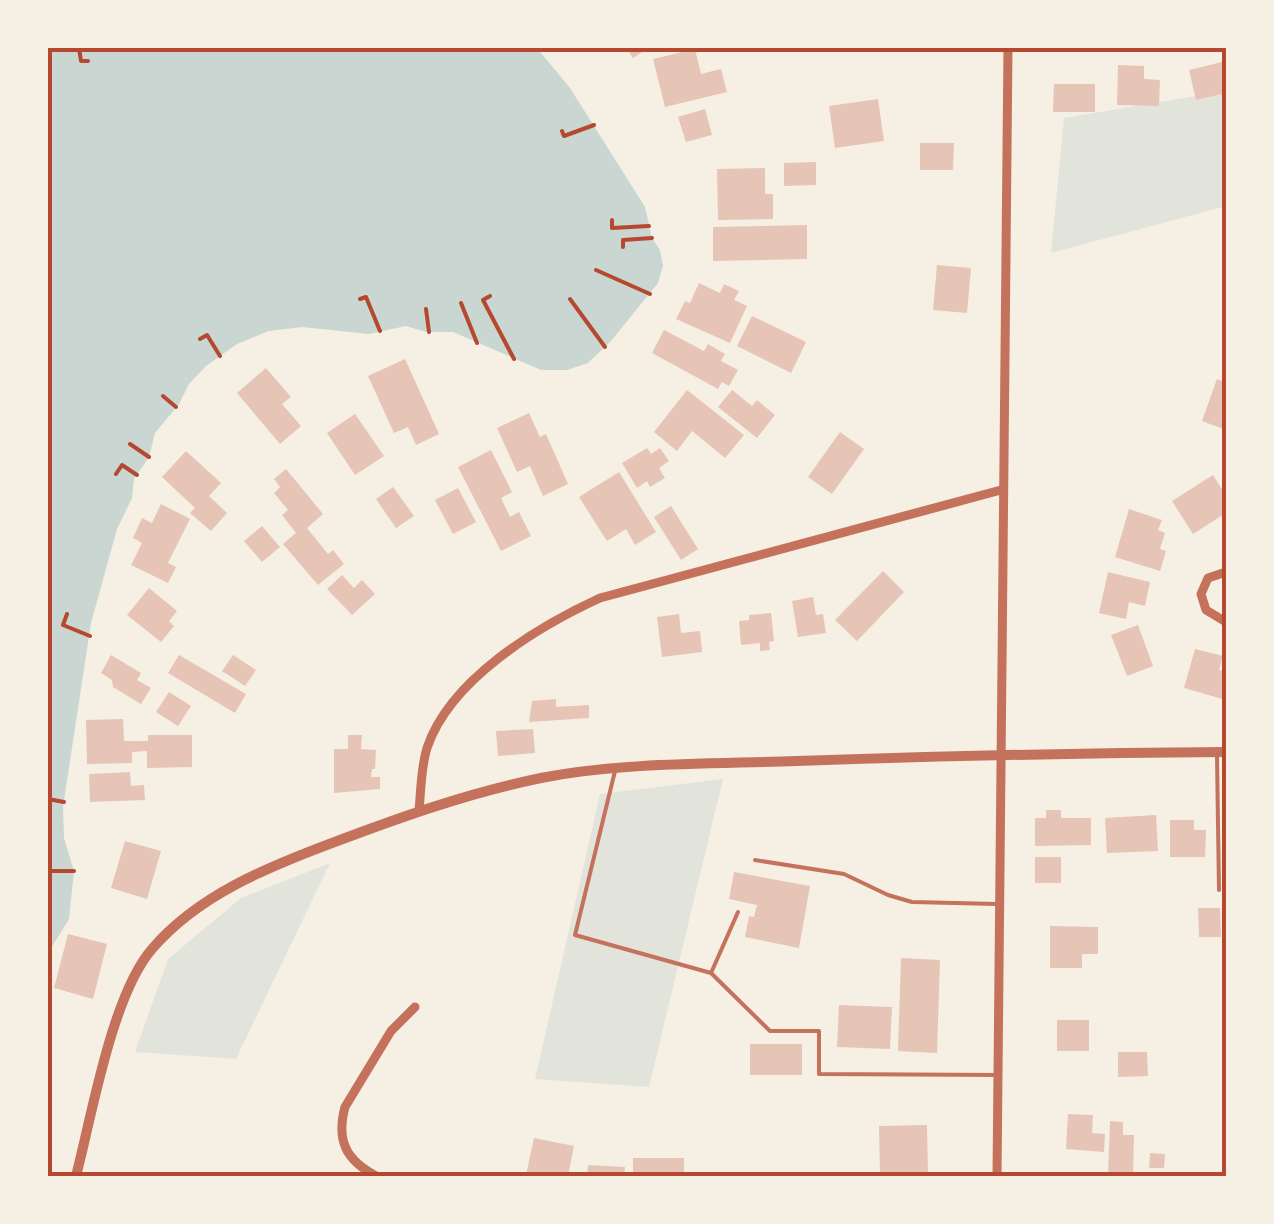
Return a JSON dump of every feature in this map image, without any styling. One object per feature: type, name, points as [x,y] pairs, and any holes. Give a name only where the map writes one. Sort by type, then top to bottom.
[{"type":"street","points":[[997,1176],[1008,48]]},
{"type":"street","points":[[418,810],[428,747],[446,714],[468,686],[511,647],[556,618],[600,598],[1001,490]]},
{"type":"street","points":[[1226,572],[1208,578],[1202,594],[1206,610],[1226,622]]},
{"type":"street","points":[[76,1176],[126,994],[152,949],[213,897],[248,878],[418,810],[545,778],[668,766],[1004,754],[1222,752]]},
{"type":"street","points":[[376,1176],[355,1165],[349,1157],[342,1138],[342,1117],[391,1030],[415,1007]]},
{"type":"lane","points":[[1218,890],[1222,752]]},
{"type":"lane","points":[[615,770],[575,935],[711,973],[770,1030],[819,1031],[819,1074],[998,1075]]},
{"type":"lane","points":[[755,860],[844,874],[912,902],[1001,904]]},
{"type":"lane","points":[[711,973],[738,912]]},
{"type":"path","points":[[80,48],[81,61],[88,60]]},
{"type":"path","points":[[562,131],[564,136],[594,125]]},
{"type":"path","points":[[612,220],[612,228],[649,226]]},
{"type":"path","points":[[623,247],[623,240],[652,238]]},
{"type":"path","points":[[596,270],[650,294]]},
{"type":"path","points":[[490,296],[483,300],[514,359]]},
{"type":"path","points":[[360,299],[366,297],[380,331]]},
{"type":"path","points":[[570,299],[605,347]]},
{"type":"path","points":[[461,303],[477,343]]},
{"type":"path","points":[[426,309],[429,332]]},
{"type":"path","points":[[200,339],[207,335],[220,356]]},
{"type":"path","points":[[163,396],[176,408]]},
{"type":"path","points":[[130,444],[149,457]]},
{"type":"path","points":[[116,474],[122,465],[137,475]]},
{"type":"path","points":[[67,614],[63,625],[90,636]]},
{"type":"path","points":[[48,800],[64,802]]},
{"type":"path","points":[[48,871],[74,872]]},
{"type":"shaded area","points":[[48,48],[537,48],[570,88],[645,207],[663,266],[658,283],[611,341],[588,363],[567,370],[541,370],[453,332],[426,332],[406,326],[369,334],[302,327],[269,331],[237,344],[189,384],[179,404],[155,433],[149,457],[134,479],[132,498],[117,529],[91,623],[63,807],[64,838],[74,871],[69,919],[48,953]]},
{"type":"shaded area","points":[[1226,91],[1226,206],[1051,253],[1064,118]]},
{"type":"shaded area","points":[[723,779],[649,1087],[535,1079],[600,794]]},
{"type":"shaded area","points":[[330,863],[236,1059],[135,1052],[168,959],[241,898]]},
{"type":"building","points":[[626,48],[649,48],[633,58]]},
{"type":"building","points":[[695,49],[701,74],[721,69],[727,92],[665,107],[653,59]]},
{"type":"building","points":[[1226,61],[1226,93],[1196,100],[1189,70]]},
{"type":"building","points":[[1118,65],[1144,66],[1144,79],[1160,80],[1159,106],[1117,105]]},
{"type":"building","points":[[1054,84],[1095,84],[1095,112],[1053,112]]},
{"type":"building","points":[[878,99],[884,141],[835,148],[829,106]]},
{"type":"building","points":[[705,109],[712,135],[686,142],[678,117]]},
{"type":"building","points":[[920,143],[954,143],[953,170],[920,170]]},
{"type":"building","points":[[816,162],[816,185],[784,186],[784,163]]},
{"type":"building","points":[[765,168],[765,194],[773,194],[773,219],[718,220],[717,169]]},
{"type":"building","points":[[807,225],[807,259],[713,261],[713,227]]},
{"type":"building","points":[[937,265],[971,268],[967,313],[933,310]]},
{"type":"building","points":[[699,283],[720,293],[724,284],[739,291],[734,300],[747,306],[730,343],[676,319],[685,301],[690,303]]},
{"type":"building","points":[[752,316],[806,342],[791,373],[737,346]]},
{"type":"building","points":[[664,330],[704,351],[708,344],[725,354],[721,361],[738,370],[729,386],[722,382],[718,389],[652,353]]},
{"type":"building","points":[[405,359],[439,434],[416,445],[408,427],[394,433],[368,376]]},
{"type":"building","points":[[266,368],[291,397],[282,404],[301,426],[280,444],[237,393]]},
{"type":"building","points":[[1217,379],[1226,383],[1226,430],[1202,421]]},
{"type":"building","points":[[687,390],[744,435],[725,458],[692,431],[677,451],[654,432]]},
{"type":"building","points":[[732,390],[752,406],[757,400],[775,415],[757,438],[718,407]]},
{"type":"building","points":[[529,413],[540,437],[546,434],[568,484],[543,496],[530,466],[517,472],[497,428]]},
{"type":"building","points":[[355,414],[384,456],[355,475],[327,433]]},
{"type":"building","points":[[840,432],[864,449],[832,494],[808,477]]},
{"type":"building","points":[[647,448],[651,454],[660,448],[669,461],[659,468],[665,478],[650,487],[647,481],[637,488],[622,463]]},
{"type":"building","points":[[491,450],[512,492],[501,498],[510,517],[519,512],[531,536],[501,551],[458,467]]},
{"type":"building","points":[[186,451],[221,483],[209,496],[227,513],[211,531],[190,513],[195,508],[162,477]]},
{"type":"building","points":[[286,469],[323,514],[307,528],[328,554],[333,550],[344,564],[318,585],[283,544],[296,533],[282,515],[288,510],[274,493],[280,487],[274,479]]},
{"type":"building","points":[[619,472],[656,532],[635,545],[626,529],[607,541],[579,497]]},
{"type":"building","points":[[1213,475],[1226,496],[1226,513],[1193,534],[1172,501]]},
{"type":"building","points":[[393,487],[414,516],[396,528],[376,499]]},
{"type":"building","points":[[458,488],[476,522],[453,534],[435,500]]},
{"type":"building","points":[[161,504],[190,519],[168,563],[176,567],[168,583],[131,565],[142,543],[133,538],[142,518],[152,523]]},
{"type":"building","points":[[671,506],[698,549],[681,560],[654,517]]},
{"type":"building","points":[[1129,509],[1162,520],[1158,530],[1165,533],[1160,549],[1166,551],[1160,571],[1115,557]]},
{"type":"building","points":[[262,526],[280,547],[262,562],[244,541]]},
{"type":"building","points":[[883,571],[904,592],[857,641],[835,620]]},
{"type":"building","points":[[1108,572],[1150,582],[1145,606],[1129,602],[1126,619],[1099,613]]},
{"type":"building","points":[[342,575],[354,588],[362,580],[375,594],[352,615],[327,589]]},
{"type":"building","points":[[149,588],[177,611],[169,621],[174,626],[161,642],[127,615]]},
{"type":"building","points":[[813,597],[816,615],[823,614],[826,633],[798,637],[792,601]]},
{"type":"building","points":[[771,613],[774,641],[769,642],[770,650],[760,651],[760,643],[741,645],[739,621],[749,620],[749,615]]},
{"type":"building","points":[[679,614],[681,633],[700,631],[702,652],[662,657],[657,617]]},
{"type":"building","points":[[1138,625],[1153,666],[1127,676],[1111,635]]},
{"type":"building","points":[[1195,649],[1223,656],[1219,670],[1226,672],[1226,700],[1184,688]]},
{"type":"building","points":[[111,655],[141,673],[137,680],[151,688],[141,704],[113,687],[112,680],[101,673]]},
{"type":"building","points":[[179,655],[246,694],[235,713],[168,673]]},
{"type":"building","points":[[233,655],[256,670],[245,686],[222,671]]},
{"type":"building","points":[[169,692],[191,706],[178,726],[156,712]]},
{"type":"building","points":[[556,699],[556,707],[589,705],[589,718],[529,722],[532,701]]},
{"type":"building","points":[[123,719],[124,741],[148,741],[148,735],[192,735],[192,767],[147,768],[147,751],[132,752],[132,763],[87,764],[86,720]]},
{"type":"building","points":[[533,729],[535,753],[498,756],[496,731]]},
{"type":"building","points":[[348,735],[362,735],[361,749],[376,750],[371,777],[380,777],[380,789],[334,793],[334,749],[348,749]]},
{"type":"building","points":[[130,772],[131,786],[144,785],[145,800],[90,802],[89,774]]},
{"type":"building","points":[[1046,810],[1061,810],[1061,818],[1091,818],[1091,845],[1035,846],[1035,818],[1046,818]]},
{"type":"building","points":[[1156,815],[1158,851],[1107,853],[1105,818]]},
{"type":"building","points":[[1170,820],[1194,820],[1194,830],[1206,830],[1205,857],[1170,857]]},
{"type":"building","points":[[125,841],[161,851],[147,899],[111,888]]},
{"type":"building","points":[[1035,857],[1061,857],[1061,883],[1035,883]]},
{"type":"building","points":[[734,872],[810,886],[799,948],[745,937],[749,916],[754,917],[757,905],[729,899]]},
{"type":"building","points":[[1198,908],[1220,908],[1221,937],[1199,937]]},
{"type":"building","points":[[1050,926],[1098,927],[1098,954],[1082,954],[1082,968],[1050,968]]},
{"type":"building","points":[[68,934],[107,944],[93,999],[54,988]]},
{"type":"building","points":[[901,958],[940,960],[937,1053],[898,1051]]},
{"type":"building","points":[[839,1005],[892,1007],[890,1049],[837,1047]]},
{"type":"building","points":[[1057,1020],[1089,1020],[1089,1051],[1057,1051]]},
{"type":"building","points":[[750,1044],[802,1044],[802,1075],[750,1075]]},
{"type":"building","points":[[1118,1052],[1147,1052],[1148,1076],[1118,1077]]},
{"type":"building","points":[[1068,1114],[1093,1115],[1092,1133],[1105,1134],[1104,1152],[1066,1149]]},
{"type":"building","points":[[1110,1121],[1123,1122],[1123,1135],[1134,1135],[1133,1176],[1108,1176]]},
{"type":"building","points":[[927,1125],[928,1176],[880,1176],[879,1126]]},
{"type":"building","points":[[534,1138],[574,1146],[568,1176],[526,1175]]},
{"type":"building","points":[[1150,1153],[1165,1154],[1164,1168],[1149,1168]]},
{"type":"building","points":[[633,1158],[684,1158],[684,1176],[633,1176]]},
{"type":"building","points":[[588,1165],[625,1167],[624,1176],[587,1176]]},
{"type":"building","points":[[687,1172],[723,1172],[723,1176],[687,1176]]}]
